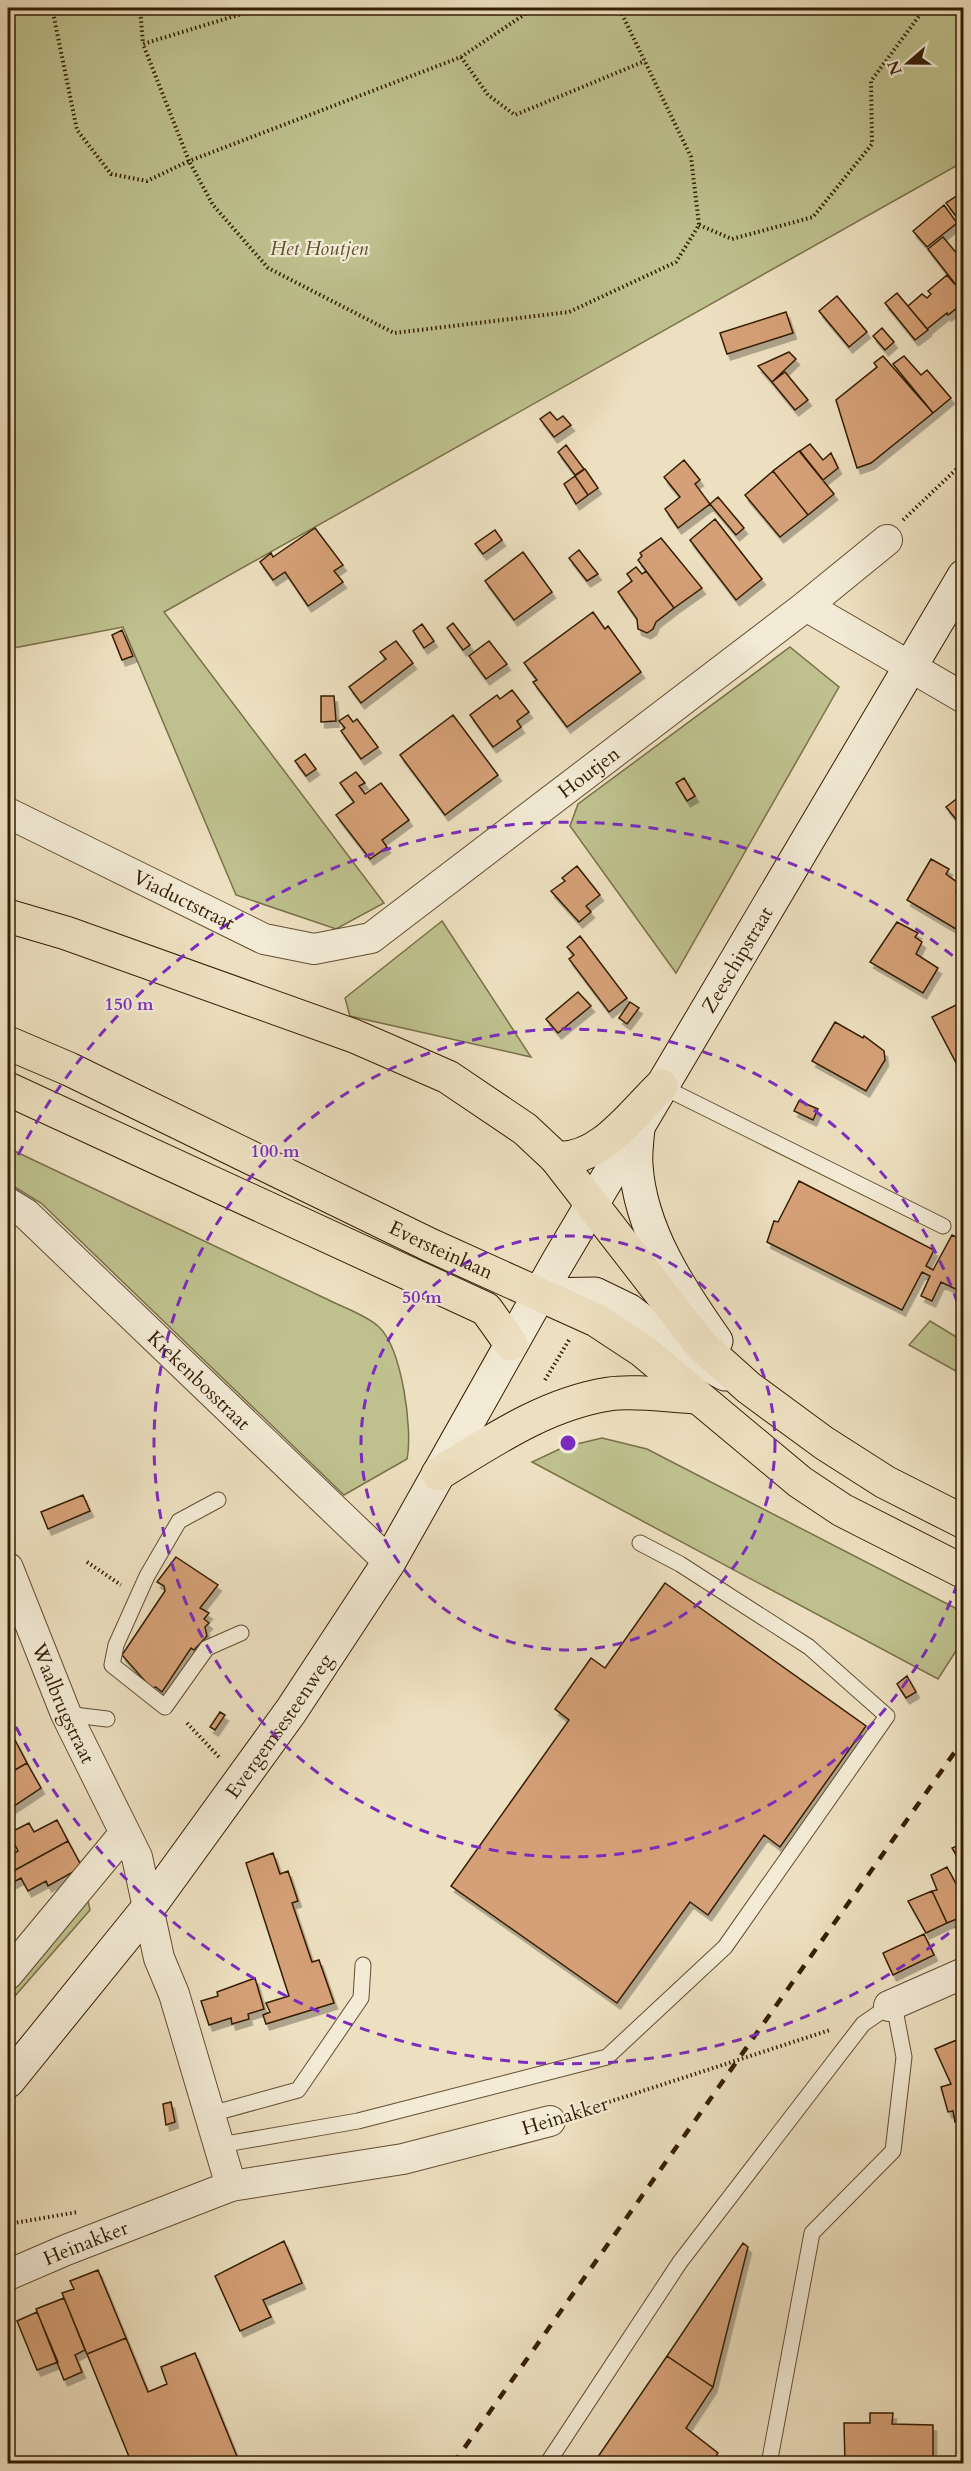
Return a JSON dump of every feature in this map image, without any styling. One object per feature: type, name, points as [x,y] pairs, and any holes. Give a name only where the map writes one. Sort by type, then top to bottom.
[{"type":"highway","points":[[8,916],[66,933],[343,1032],[437,1072],[525,1129],[556,1158],[701,1345],[749,1388],[824,1443],[885,1482],[963,1522]]},
{"type":"highway","name":"Eversteinlaan","points":[[8,1043],[69,1069],[430,1245],[596,1320],[643,1350],[800,1482],[842,1510],[963,1572]]},
{"type":"highway","points":[[556,1158],[572,1159],[585,1155],[607,1138],[661,1086]]},
{"type":"highway","points":[[8,1089],[486,1309],[511,1344]]},
{"type":"highway","points":[[438,1474],[532,1418],[566,1404],[611,1393],[697,1397]]},
{"type":"main road","name":"Zeeschipstraat","points":[[511,1344],[963,576]]},
{"type":"main road","points":[[638,1126],[636,1164],[649,1224],[684,1295],[749,1388]]},
{"type":"main road","points":[[540,1295],[595,1294],[628,1310],[678,1348],[749,1388]]},
{"type":"main road","name":"Evergemsesteenweg","points":[[8,2080],[149,1907],[291,1711],[389,1562],[511,1344]]},
{"type":"street","name":"Houtjen","points":[[370,938],[806,606],[887,540]]},
{"type":"street","points":[[806,606],[963,698]]},
{"type":"street","name":"Viaductstraat","points":[[8,813],[264,939],[315,949],[370,938]]},
{"type":"street","name":"Kiekenbosstraat","points":[[8,1203],[26,1214],[389,1562]]},
{"type":"street","name":"Waalbrugstraat","points":[[8,1568],[66,1714],[137,1857],[149,1907]]},
{"type":"street","points":[[8,1974],[124,1834]]},
{"type":"street","points":[[149,1907],[159,1958],[174,1994],[231,2186]]},
{"type":"street","points":[[893,2004],[963,1972]]},
{"type":"street","name":"Heinakker","points":[[8,2275],[231,2186],[403,2159],[550,2121]]},
{"type":"lane","points":[[661,1086],[943,1226]]},
{"type":"lane","points":[[218,1500],[179,1521],[138,1597],[116,1645],[112,1665],[165,1707],[207,1648],[241,1633]]},
{"type":"lane","points":[[220,2145],[358,2121],[607,2057],[725,1947],[887,1716],[808,1647],[680,1564],[640,1543]]},
{"type":"lane","points":[[66,1714],[107,1719]]},
{"type":"lane","points":[[211,2114],[298,2090],[361,1998],[363,1965]]},
{"type":"lane","points":[[547,2463],[680,2262],[863,2024],[893,2004],[904,2056],[893,2151],[812,2233],[769,2463]]},
{"type":"path","points":[[52,8],[77,130],[111,174],[147,181],[189,161],[461,57],[534,8]]},
{"type":"path","points":[[140,8],[143,44],[189,161],[213,205],[267,268],[394,333],[569,312],[676,262],[699,225],[691,157],[619,8]]},
{"type":"path","points":[[143,44],[261,8]]},
{"type":"path","points":[[496,8],[528,12]]},
{"type":"path","points":[[699,225],[732,239],[813,217],[872,144],[871,81],[925,8]]},
{"type":"path","points":[[461,57],[488,95],[515,115],[645,61]]},
{"type":"path","points":[[887,540],[897,526],[963,462]]},
{"type":"path","points":[[87,1562],[138,1597]]},
{"type":"path","points":[[187,1723],[207,1747]]},
{"type":"path","name":"Heinakker","points":[[550,2121],[756,2056],[838,2027]]},
{"type":"green space","name":"Het Houtjen","points":[[8,8],[963,8],[963,162],[164,612],[384,903],[336,929],[236,895],[123,627],[8,649]]},
{"type":"green space","points":[[790,647],[839,687],[676,973],[570,826],[578,804]]},
{"type":"green space","points":[[442,921],[531,1057],[350,1016],[345,998]]},
{"type":"green space","points":[[8,1148],[375,1323],[387,1338],[400,1371],[407,1410],[407,1459],[344,1495],[41,1203],[8,1183]]},
{"type":"green space","points":[[930,1321],[963,1341],[963,1375],[909,1345]]},
{"type":"green space","points":[[602,1438],[647,1449],[963,1612],[963,1640],[938,1679],[532,1462],[564,1447]]},
{"type":"green space","points":[[88,1901],[90,1910],[8,2004],[8,1986]]},
{"type":"building","points":[[964,191],[964,217],[959,220],[946,203]]},
{"type":"building","points":[[944,205],[957,223],[927,247],[913,231]]},
{"type":"building","points":[[943,237],[964,262],[964,279],[956,285],[928,249]]},
{"type":"building","points":[[947,275],[964,295],[964,315],[957,308],[927,329],[908,306],[922,294],[927,298],[931,294],[928,291]]},
{"type":"building","points":[[897,293],[928,330],[915,340],[885,303]]},
{"type":"building","points":[[837,296],[867,332],[849,347],[819,311]]},
{"type":"building","points":[[786,312],[793,333],[727,354],[720,333]]},
{"type":"building","points":[[882,328],[894,342],[885,350],[873,336]]},
{"type":"building","points":[[789,352],[796,359],[772,382],[758,366]]},
{"type":"building","points":[[883,356],[933,413],[871,463],[857,468],[836,400],[877,367],[874,363]]},
{"type":"building","points":[[904,356],[921,375],[927,370],[951,398],[933,413],[893,364]]},
{"type":"building","points":[[785,372],[808,400],[795,410],[772,382]]},
{"type":"building","points":[[550,412],[557,420],[563,416],[571,425],[554,437],[540,419]]},
{"type":"building","points":[[810,444],[823,460],[831,453],[838,468],[823,480],[800,451]]},
{"type":"building","points":[[566,445],[584,469],[575,475],[558,452]]},
{"type":"building","points":[[799,451],[834,494],[808,515],[773,471]]},
{"type":"building","points":[[684,460],[700,480],[695,484],[710,504],[678,528],[665,509],[680,497],[664,477]]},
{"type":"building","points":[[585,469],[598,488],[588,495],[575,476]]},
{"type":"building","points":[[773,471],[808,515],[780,537],[745,495]]},
{"type":"building","points":[[575,476],[588,495],[576,504],[564,484]]},
{"type":"building","points":[[718,497],[744,528],[736,535],[710,504]]},
{"type":"building","points":[[715,519],[762,579],[736,600],[690,540]]},
{"type":"building","points":[[315,528],[343,565],[334,571],[343,582],[308,606],[285,572],[273,580],[260,562],[271,553],[273,557]]},
{"type":"building","points":[[495,530],[502,540],[483,554],[475,544]]},
{"type":"building","points":[[661,538],[702,588],[674,608],[638,560],[642,556],[640,553]]},
{"type":"building","points":[[579,550],[598,574],[587,581],[569,558]]},
{"type":"building","points":[[523,552],[552,592],[514,620],[485,581]]},
{"type":"building","points":[[636,567],[642,574],[646,571],[674,608],[656,622],[653,629],[647,633],[638,629],[637,619],[618,592],[632,581],[627,574]]},
{"type":"building","points":[[593,612],[605,629],[608,626],[641,672],[567,727],[533,682],[537,680],[524,663]]},
{"type":"building","points":[[453,623],[470,645],[463,650],[447,628]]},
{"type":"building","points":[[422,624],[434,641],[424,648],[413,631]]},
{"type":"building","points":[[122,630],[133,656],[122,660],[112,635]]},
{"type":"building","points":[[396,641],[413,663],[361,703],[349,687],[386,659],[380,652]]},
{"type":"building","points":[[489,641],[507,664],[486,679],[469,656]]},
{"type":"building","points":[[512,690],[529,712],[517,721],[521,727],[493,747],[470,715],[497,695],[500,699]]},
{"type":"building","points":[[321,696],[334,696],[336,721],[321,722]]},
{"type":"building","points":[[348,715],[353,722],[357,719],[378,747],[361,759],[341,731],[345,728],[339,721]]},
{"type":"building","points":[[453,715],[498,775],[445,815],[400,755]]},
{"type":"building","points":[[305,754],[316,769],[306,776],[295,761]]},
{"type":"building","points":[[356,772],[365,783],[359,786],[365,794],[381,783],[409,820],[382,840],[387,847],[370,859],[336,815],[354,802],[340,783]]},
{"type":"building","points":[[684,778],[695,796],[687,801],[676,783]]},
{"type":"building","points":[[964,793],[964,829],[946,807]]},
{"type":"building","points":[[931,859],[949,869],[946,874],[961,885],[956,892],[964,896],[964,915],[956,929],[907,900]]},
{"type":"building","points":[[577,866],[600,895],[586,906],[591,912],[579,922],[551,891],[565,881],[562,878]]},
{"type":"building","points":[[897,922],[918,933],[915,937],[922,942],[916,954],[938,968],[923,993],[870,962]]},
{"type":"building","points":[[580,936],[627,998],[609,1012],[569,959],[574,955],[567,947]]},
{"type":"building","points":[[578,992],[591,1006],[558,1033],[546,1019]]},
{"type":"building","points":[[964,1001],[964,1078],[932,1017]]},
{"type":"building","points":[[630,1002],[639,1008],[627,1024],[619,1018]]},
{"type":"building","points":[[835,1022],[863,1038],[864,1036],[884,1051],[885,1060],[866,1091],[812,1061]]},
{"type":"building","points":[[799,1101],[818,1109],[813,1120],[794,1111]]},
{"type":"building","points":[[799,1181],[934,1250],[926,1266],[933,1270],[952,1235],[964,1241],[964,1293],[941,1282],[932,1301],[921,1296],[930,1276],[922,1272],[902,1310],[767,1242],[774,1221],[778,1222]]},
{"type":"building","points":[[83,1495],[90,1511],[48,1529],[41,1512]]},
{"type":"building","points":[[176,1557],[218,1585],[200,1608],[209,1613],[204,1619],[209,1623],[205,1627],[207,1636],[194,1650],[191,1648],[162,1692],[156,1687],[148,1689],[142,1685],[145,1681],[122,1655],[165,1591],[164,1586],[157,1582]]},
{"type":"building","points":[[665,1583],[866,1726],[780,1847],[764,1835],[708,1915],[690,1902],[617,2003],[451,1886],[569,1720],[555,1709],[591,1658],[605,1668]]},
{"type":"building","points":[[907,1676],[916,1692],[906,1698],[897,1684]]},
{"type":"building","points":[[220,1712],[225,1715],[215,1730],[210,1727]]},
{"type":"building","points":[[15,1740],[27,1763],[8,1774],[8,1744]]},
{"type":"building","points":[[27,1763],[41,1788],[8,1810],[8,1774]]},
{"type":"building","points":[[57,1820],[68,1841],[8,1874],[8,1857],[18,1851],[9,1833],[29,1823],[34,1832]]},
{"type":"building","points":[[68,1841],[82,1867],[48,1886],[46,1881],[28,1891],[21,1878],[8,1885],[8,1874]]},
{"type":"building","points":[[964,1843],[964,1868],[952,1848]]},
{"type":"building","points":[[273,1853],[280,1874],[288,1871],[298,1901],[292,1903],[312,1962],[319,1960],[334,2003],[266,2024],[263,2015],[270,2012],[266,2003],[289,1996],[246,1863]]},
{"type":"building","points":[[947,1867],[964,1899],[964,1916],[947,1923],[932,1891],[937,1890],[931,1875]]},
{"type":"building","points":[[932,1891],[947,1923],[926,1933],[908,1901]]},
{"type":"building","points":[[924,1934],[934,1955],[893,1975],[883,1953]]},
{"type":"building","points":[[255,1978],[264,2009],[248,2014],[249,2019],[232,2024],[231,2018],[209,2025],[201,2001],[218,1996],[217,1992]]},
{"type":"building","points":[[959,2039],[964,2051],[964,2079],[957,2082],[964,2097],[964,2119],[955,2122],[953,2111],[948,2112],[941,2087],[951,2084],[935,2049]]},
{"type":"building","points":[[171,2102],[175,2122],[166,2125],[163,2104]]},
{"type":"building","points":[[284,2241],[302,2283],[263,2300],[271,2317],[240,2331],[215,2276]]},
{"type":"building","points":[[743,2243],[748,2247],[713,2387],[667,2356]]},
{"type":"building","points":[[98,2270],[126,2338],[87,2354],[62,2293],[74,2289],[70,2281]]},
{"type":"building","points":[[64,2298],[85,2350],[75,2355],[82,2372],[64,2380],[36,2309]]},
{"type":"building","points":[[37,2312],[58,2362],[37,2370],[17,2321]]},
{"type":"building","points":[[126,2338],[148,2392],[167,2384],[161,2367],[195,2353],[240,2464],[132,2464],[87,2354]]},
{"type":"building","points":[[667,2356],[713,2387],[686,2428],[718,2453],[711,2464],[593,2464]]},
{"type":"building","points":[[870,2413],[893,2413],[892,2424],[933,2425],[933,2461],[913,2464],[845,2463],[844,2423],[870,2423]]},
{"type":"railway","points":[[453,2464],[964,1739]]}]
